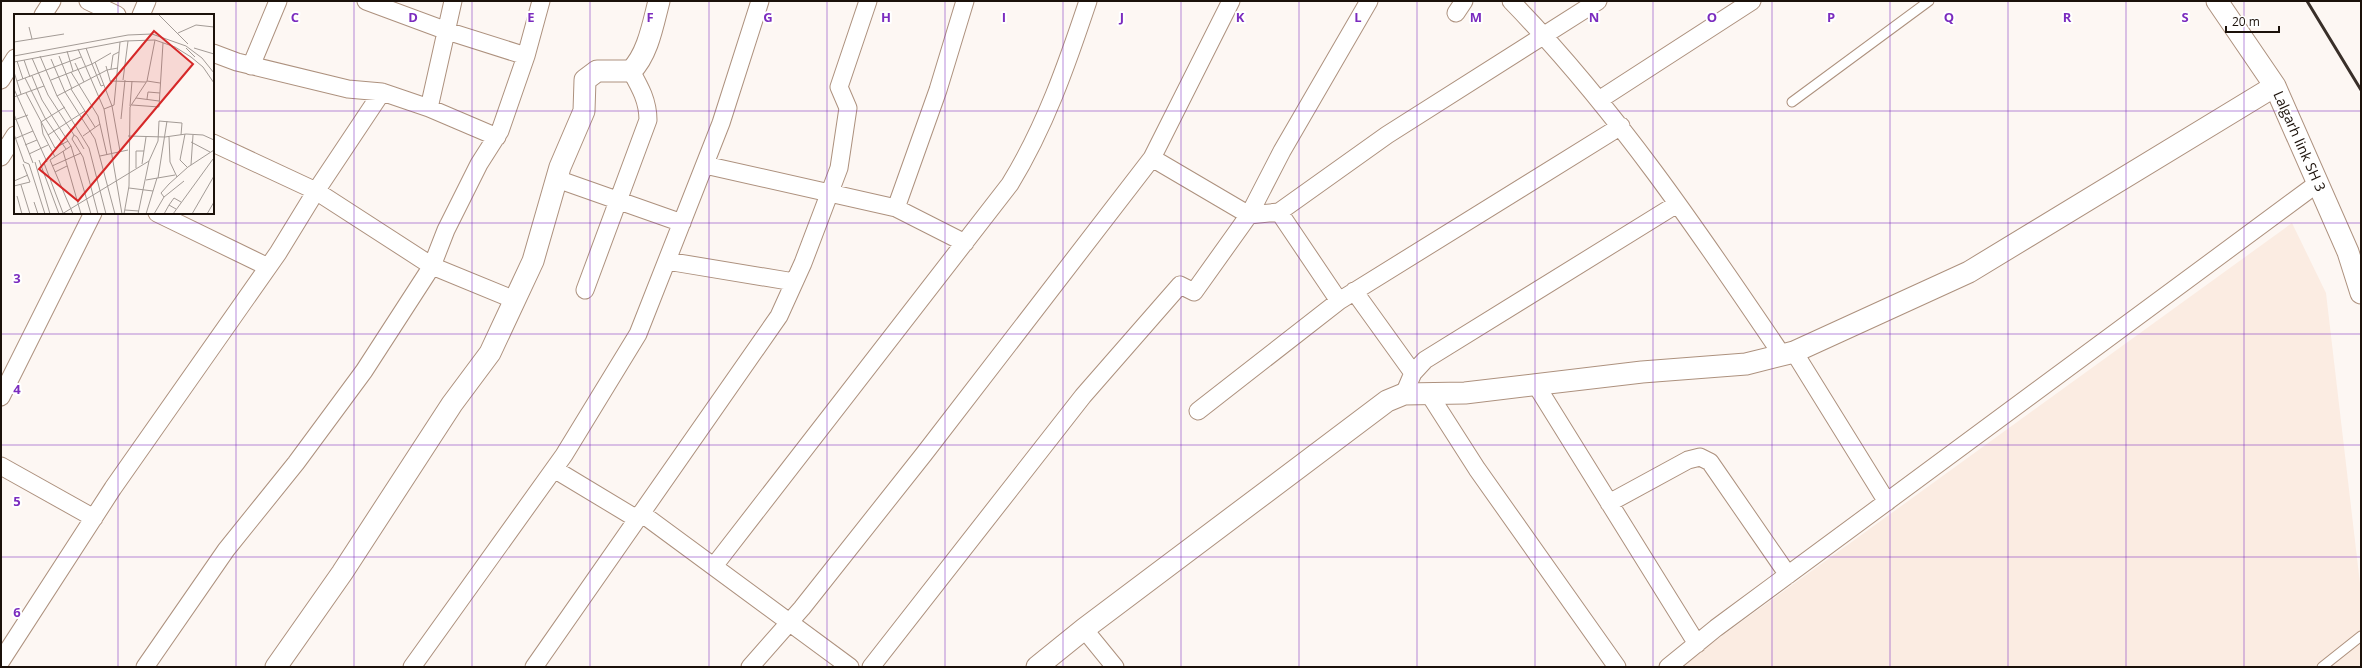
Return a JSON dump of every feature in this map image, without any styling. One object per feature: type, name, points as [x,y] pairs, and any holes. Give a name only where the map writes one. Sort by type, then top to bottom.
[{"type":"street","points":[[44,14],[52,1]]},
{"type":"street","points":[[141,14],[147,1]]},
{"type":"street","points":[[251,66],[278,1]]},
{"type":"street","points":[[366,1],[447,31],[526,56]]},
{"type":"street","points":[[429,108],[453,1]]},
{"type":"street","points":[[145,667],[226,550],[296,463],[364,371],[432,266],[446,230],[479,164],[497,137],[526,56],[541,1]]},
{"type":"street","points":[[276,667],[342,573],[452,404],[490,352],[516,300],[533,261],[557,179],[584,111],[585,80],[596,71],[631,71],[639,63],[644,52],[659,1]]},
{"type":"street","points":[[412,667],[554,469],[638,334],[721,123],[760,1]]},
{"type":"street","points":[[534,667],[779,316],[839,168],[848,108],[839,87],[868,1]]},
{"type":"street","points":[[896,208],[938,90],[965,1]]},
{"type":"street","points":[[714,566],[1010,184],[1030,150],[1067,63],[1088,1]]},
{"type":"street","points":[[750,667],[790,622],[924,454],[1152,158],[1230,1]]},
{"type":"street","points":[[871,667],[1083,396],[1180,285],[1194,292],[1250,215],[1282,151],[1369,1]]},
{"type":"street","points":[[1511,1],[1544,35],[1621,126],[1788,354],[1887,502]]},
{"type":"street","points":[[1152,158],[1250,215],[1279,212],[1387,135],[1598,1]]},
{"type":"street","points":[[1599,100],[1752,1]]},
{"type":"street","name":"Lalgarh link SH 3","points":[[2217,1],[2275,86],[2348,252],[2361,293]]},
{"type":"street","points":[[93,7],[114,14]]},
{"type":"street","points":[[214,53],[251,66],[348,89],[382,92],[429,108],[497,137]]},
{"type":"street","points":[[1,80],[14,60]]},
{"type":"street","points":[[585,290],[617,200],[648,120],[648,108],[643,92],[631,71]]},
{"type":"street","points":[[1037,667],[1084,629],[1387,401],[1404,394],[1465,393],[1642,372],[1746,364],[1788,354],[1969,272],[2275,86]]},
{"type":"street","points":[[1,661],[94,518],[268,266],[382,92]]},
{"type":"street","points":[[1198,411],[1339,301],[1621,126]]},
{"type":"street","points":[[1,157],[14,137]]},
{"type":"street","points":[[214,143],[316,191],[432,266],[516,300]]},
{"type":"street","points":[[705,165],[896,208],[965,243]]},
{"type":"street","points":[[557,179],[682,223]]},
{"type":"street","points":[[1668,667],[1788,575],[2318,183]]},
{"type":"street","points":[[1404,394],[1413,373],[1425,360],[1677,204]]},
{"type":"street","points":[[1279,212],[1339,301]]},
{"type":"street","points":[[1,398],[93,214]]},
{"type":"street","points":[[159,214],[268,266]]},
{"type":"street","points":[[667,261],[794,282]]},
{"type":"street","points":[[1354,291],[1413,373]]},
{"type":"street","points":[[1536,385],[1697,644]]},
{"type":"street","points":[[1429,394],[1477,469],[1617,667]]},
{"type":"street","points":[[1610,503],[1688,460],[1700,457],[1710,462],[1788,575]]},
{"type":"street","points":[[1,466],[94,518]]},
{"type":"street","points":[[554,469],[639,516],[714,566],[850,667]]},
{"type":"street","points":[[1084,629],[1115,667]]},
{"type":"lane","points":[[1792,102],[1929,1]]},
{"type":"lane","points":[[2322,667],[2361,636]]},
{"type":"shaded area","points":[[2292,223],[2326,293],[2361,592],[2361,667],[1679,667]]},
{"type":"railway","points":[[2307,1],[2361,90]]}]
